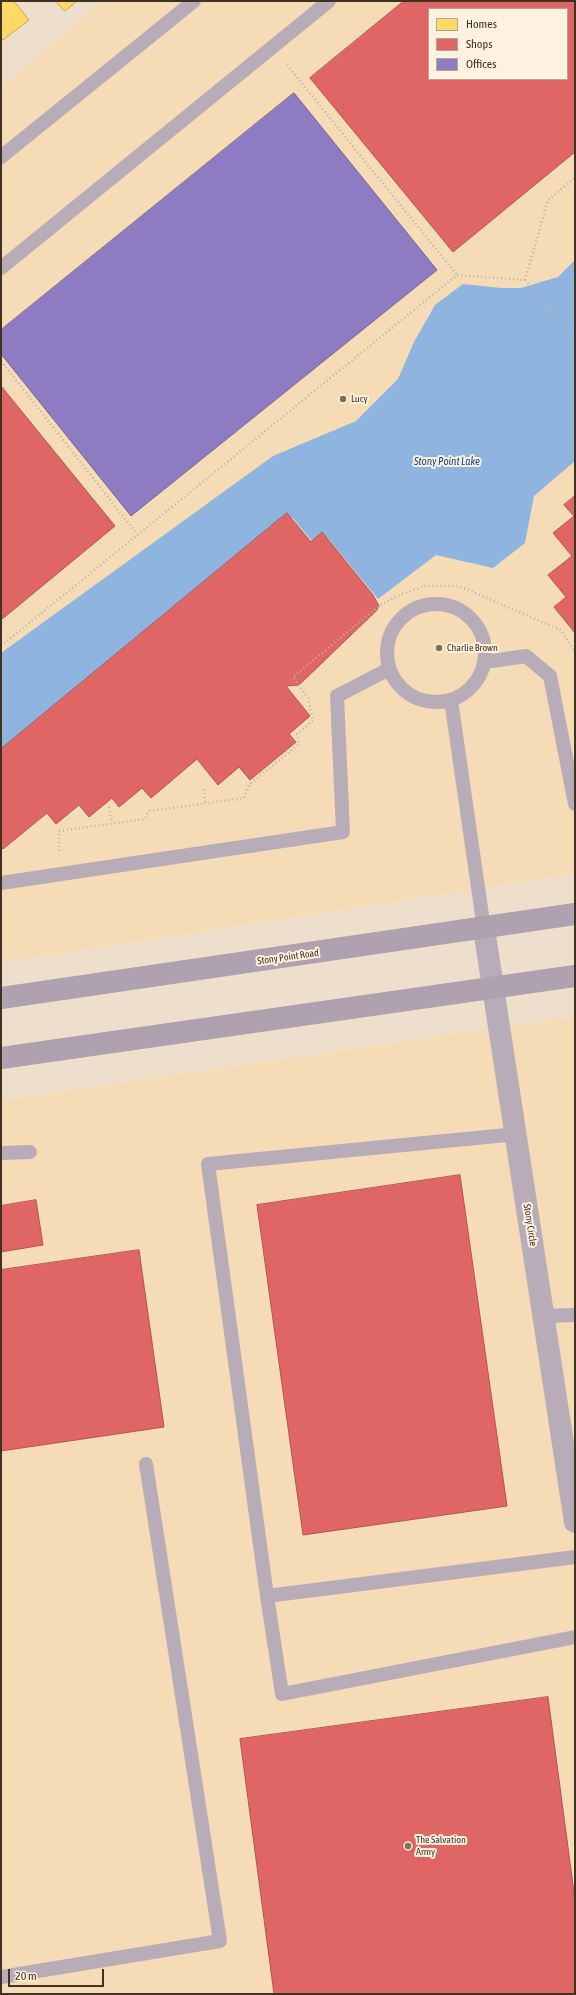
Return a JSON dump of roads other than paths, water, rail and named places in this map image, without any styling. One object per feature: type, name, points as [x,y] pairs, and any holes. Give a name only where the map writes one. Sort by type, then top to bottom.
[{"type":"main road","name":"Stony Point Road","points":[[1,998],[484,929],[575,914]]},
{"type":"main road","points":[[1,1058],[575,976]]},
{"type":"street","name":"Stony Circle","points":[[484,929],[575,1522]]},
{"type":"lane","points":[[1,157],[194,1]]},
{"type":"lane","points":[[1,268],[329,1]]},
{"type":"lane","points":[[427,604],[443,604],[459,609],[471,618],[480,631],[485,646],[485,662],[480,677],[470,689],[457,698],[441,703],[424,702],[409,695],[397,684],[389,669],[386,652],[390,635],[398,621],[411,610],[427,604]]},
{"type":"lane","points":[[485,662],[526,656],[550,676],[575,804]]},
{"type":"lane","points":[[1,883],[343,832],[337,696],[389,669]]},
{"type":"lane","points":[[450,700],[484,929]]},
{"type":"lane","points":[[516,1134],[208,1164],[267,1596],[282,1694],[575,1637]]},
{"type":"lane","points":[[1,1153],[30,1152]]},
{"type":"lane","points":[[544,1316],[575,1315]]},
{"type":"lane","points":[[1,1977],[220,1941],[146,1464]]},
{"type":"lane","points":[[267,1596],[575,1557]]},
{"type":"water","name":"Stony Point Lake","points":[[575,260],[575,461],[534,496],[525,543],[493,568],[436,555],[378,599],[327,537],[316,546],[292,517],[1,755],[1,653],[273,456],[356,421],[398,379],[414,342],[435,305],[463,284],[501,288],[521,288],[558,277]]},
{"type":"place","name":"Lucy","points":[[343,399]]},
{"type":"place","name":"Charlie Brown","points":[[439,648]]},
{"type":"place","name":"The Salvation Army","points":[[408,1846]]}]
